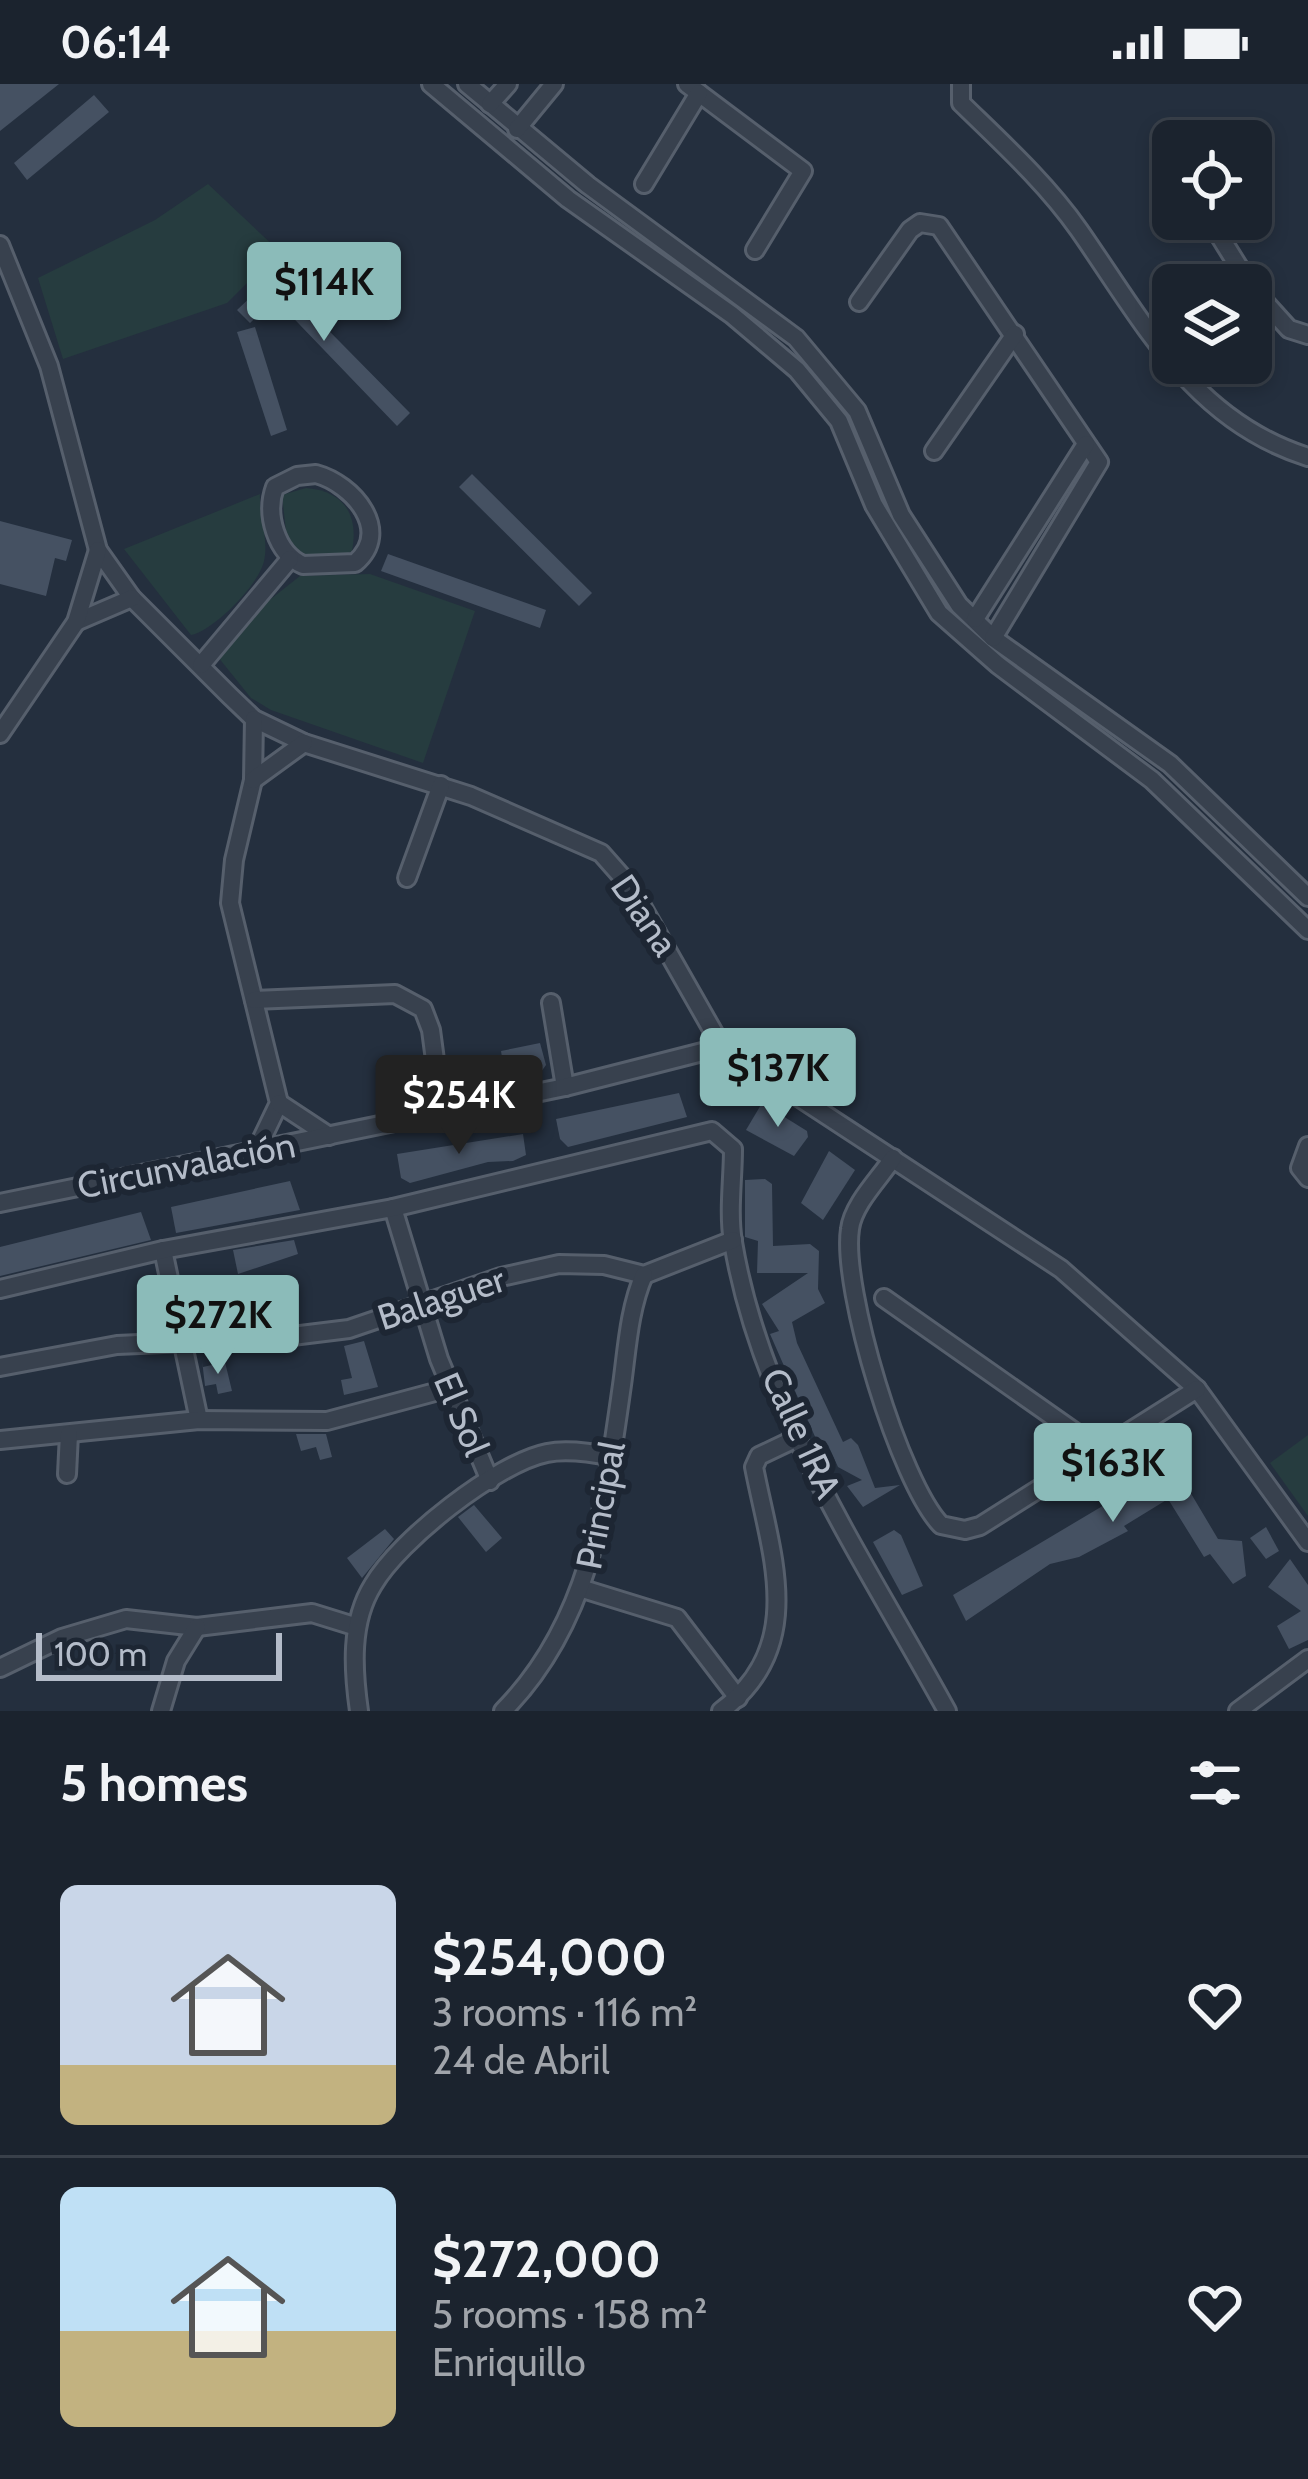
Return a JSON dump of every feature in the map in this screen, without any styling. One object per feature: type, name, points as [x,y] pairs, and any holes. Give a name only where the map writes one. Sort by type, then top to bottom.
[{"type":"street","points":[[430,84],[568,199],[732,315],[797,370],[839,421],[874,505],[939,613],[998,665],[1152,780],[1308,930]]},
{"type":"street","points":[[467,84],[517,129],[796,338],[841,386],[901,515],[941,582],[975,620],[993,638],[1170,764],[1308,897]]},
{"type":"street","points":[[490,104],[508,84]]},
{"type":"street","points":[[517,129],[554,84]]},
{"type":"street","points":[[954,86],[961,103],[1078,228],[1131,313],[1185,380],[1221,415],[1277,447],[1308,457]]},
{"type":"street","points":[[644,184],[693,88],[803,171],[755,250]]},
{"type":"street","points":[[859,302],[910,230],[920,224],[939,226],[1100,461],[993,638]]},
{"type":"street","name":"Diana","points":[[0,245],[49,366],[98,550],[132,598],[254,719],[304,743],[536,820],[601,853],[631,887],[722,1048],[1061,1269],[1197,1389],[1308,1542]]},
{"type":"street","points":[[1272,310],[1289,329],[1308,335]]},
{"type":"street","points":[[934,451],[1015,334]]},
{"type":"street","points":[[975,620],[1086,444]]},
{"type":"street","points":[[316,474],[353,491],[366,518],[368,543],[361,559],[320,568],[290,560],[280,545],[273,516],[271,500],[280,482],[316,474]]},
{"type":"street","points":[[0,734],[76,622],[98,550]]},
{"type":"street","points":[[201,665],[290,560]]},
{"type":"street","points":[[76,622],[132,598]]},
{"type":"street","points":[[254,719],[253,780],[234,860],[230,903],[279,1103],[255,1153]]},
{"type":"street","points":[[253,780],[304,743]]},
{"type":"street","points":[[407,878],[441,785]]},
{"type":"street","points":[[254,1000],[395,994],[423,1009],[431,1030],[442,1113]]},
{"type":"street","points":[[550,1003],[565,1087]]},
{"type":"street","name":"Circunvalación","points":[[0,1203],[565,1087],[722,1048]]},
{"type":"street","points":[[279,1103],[329,1136]]},
{"type":"street","name":"Calle 1RA","points":[[393,1208],[712,1131],[723,1136],[733,1149],[733,1240],[756,1332],[799,1437],[947,1711]]},
{"type":"street","points":[[1308,1146],[1300,1168],[1308,1178]]},
{"type":"street","points":[[893,1158],[854,1215],[850,1244],[871,1363],[931,1515],[952,1530],[980,1526],[1197,1389]]},
{"type":"street","points":[[0,1288],[163,1250],[393,1208]]},
{"type":"street","name":"El Sol","points":[[393,1208],[450,1388],[490,1481]]},
{"type":"street","points":[[644,1276],[733,1240]]},
{"type":"street","points":[[163,1250],[199,1420]]},
{"type":"street","name":"Balaguer","points":[[0,1367],[117,1345],[349,1329],[559,1264],[604,1265],[644,1276]]},
{"type":"street","name":"Principal","points":[[503,1711],[538,1676],[583,1589],[612,1457],[633,1311],[644,1276]]},
{"type":"street","points":[[884,1298],[1099,1449]]},
{"type":"street","points":[[0,1440],[199,1420],[327,1421],[450,1388]]},
{"type":"street","points":[[67,1474],[69,1434]]},
{"type":"street","points":[[721,1711],[763,1666],[776,1603],[776,1557],[754,1466],[759,1456],[799,1437]]},
{"type":"street","points":[[358,1711],[357,1627],[371,1586],[391,1561],[474,1489],[516,1464],[550,1452],[612,1457]]},
{"type":"street","points":[[583,1589],[677,1618],[738,1698]]},
{"type":"street","points":[[0,1668],[99,1624],[156,1618],[196,1627],[311,1613],[357,1627]]},
{"type":"street","points":[[161,1711],[176,1660],[196,1627]]},
{"type":"street","points":[[1238,1711],[1308,1659]]},
{"type":"green space","points":[[208,184],[279,251],[227,303],[63,359],[38,278],[155,220]]},
{"type":"green space","points":[[306,488],[330,494],[346,507],[353,526],[352,551],[317,558],[287,540],[282,495]]},
{"type":"green space","points":[[260,494],[265,545],[260,571],[222,616],[191,635],[124,549]]},
{"type":"green space","points":[[370,574],[475,611],[423,763],[271,710],[251,698],[218,657],[262,606],[300,576]]},
{"type":"green space","points":[[1308,1435],[1308,1516],[1270,1463]]},
{"type":"building","points":[[0,84],[59,84],[0,131]]},
{"type":"building","points":[[94,95],[109,112],[27,180],[14,163]]},
{"type":"building","points":[[274,275],[410,413],[397,426],[275,299],[250,323],[237,310]]},
{"type":"building","points":[[255,327],[287,430],[271,436],[237,332]]},
{"type":"building","points":[[472,474],[592,593],[579,606],[459,487]]},
{"type":"building","points":[[0,521],[72,540],[66,561],[55,558],[46,596],[0,584]]},
{"type":"building","points":[[388,554],[546,610],[540,628],[381,571]]},
{"type":"building","points":[[540,1043],[546,1065],[538,1076],[506,1083],[501,1051]]},
{"type":"building","points":[[679,1093],[687,1117],[568,1147],[560,1139],[556,1119]]},
{"type":"building","points":[[762,1103],[807,1131],[808,1137],[794,1156],[746,1130]]},
{"type":"building","points":[[523,1134],[526,1155],[513,1161],[488,1162],[410,1183],[401,1178],[397,1154]]},
{"type":"building","points":[[829,1151],[855,1170],[823,1220],[801,1203]]},
{"type":"building","points":[[765,1179],[772,1184],[773,1246],[810,1244],[819,1251],[818,1289],[825,1303],[792,1322],[797,1343],[843,1442],[851,1438],[858,1445],[875,1488],[900,1485],[863,1507],[847,1486],[862,1480],[838,1467],[828,1445],[820,1448],[770,1334],[779,1331],[762,1304],[808,1273],[757,1273],[758,1241],[745,1237],[745,1180]]},
{"type":"building","points":[[290,1181],[300,1210],[176,1233],[171,1207]]},
{"type":"building","points":[[141,1212],[151,1240],[0,1276],[0,1247]]},
{"type":"building","points":[[294,1240],[298,1254],[238,1274],[233,1250]]},
{"type":"building","points":[[256,1303],[262,1326],[223,1328],[219,1310]]},
{"type":"building","points":[[364,1341],[378,1387],[344,1395],[341,1380],[352,1378],[344,1346]]},
{"type":"building","points":[[202,1360],[203,1367],[225,1362],[232,1391],[218,1394],[216,1384],[205,1386]]},
{"type":"building","points":[[296,1434],[326,1434],[332,1457],[320,1460],[316,1447],[301,1451]]},
{"type":"building","points":[[1151,1435],[1158,1438],[1218,1539],[1242,1541],[1246,1576],[1233,1584],[1210,1554],[1204,1557],[1168,1499],[1124,1526],[1128,1531],[1079,1557],[1050,1564],[966,1621],[953,1595],[1116,1498],[1100,1465]]},
{"type":"building","points":[[474,1505],[502,1538],[486,1552],[458,1517]]},
{"type":"building","points":[[1266,1527],[1279,1551],[1266,1559],[1250,1538]]},
{"type":"building","points":[[385,1529],[394,1539],[362,1578],[347,1558]]},
{"type":"building","points":[[894,1530],[901,1535],[923,1586],[902,1595],[873,1542]]},
{"type":"building","points":[[1290,1559],[1308,1585],[1308,1640],[1289,1649],[1277,1626],[1301,1611],[1268,1587]]}]
